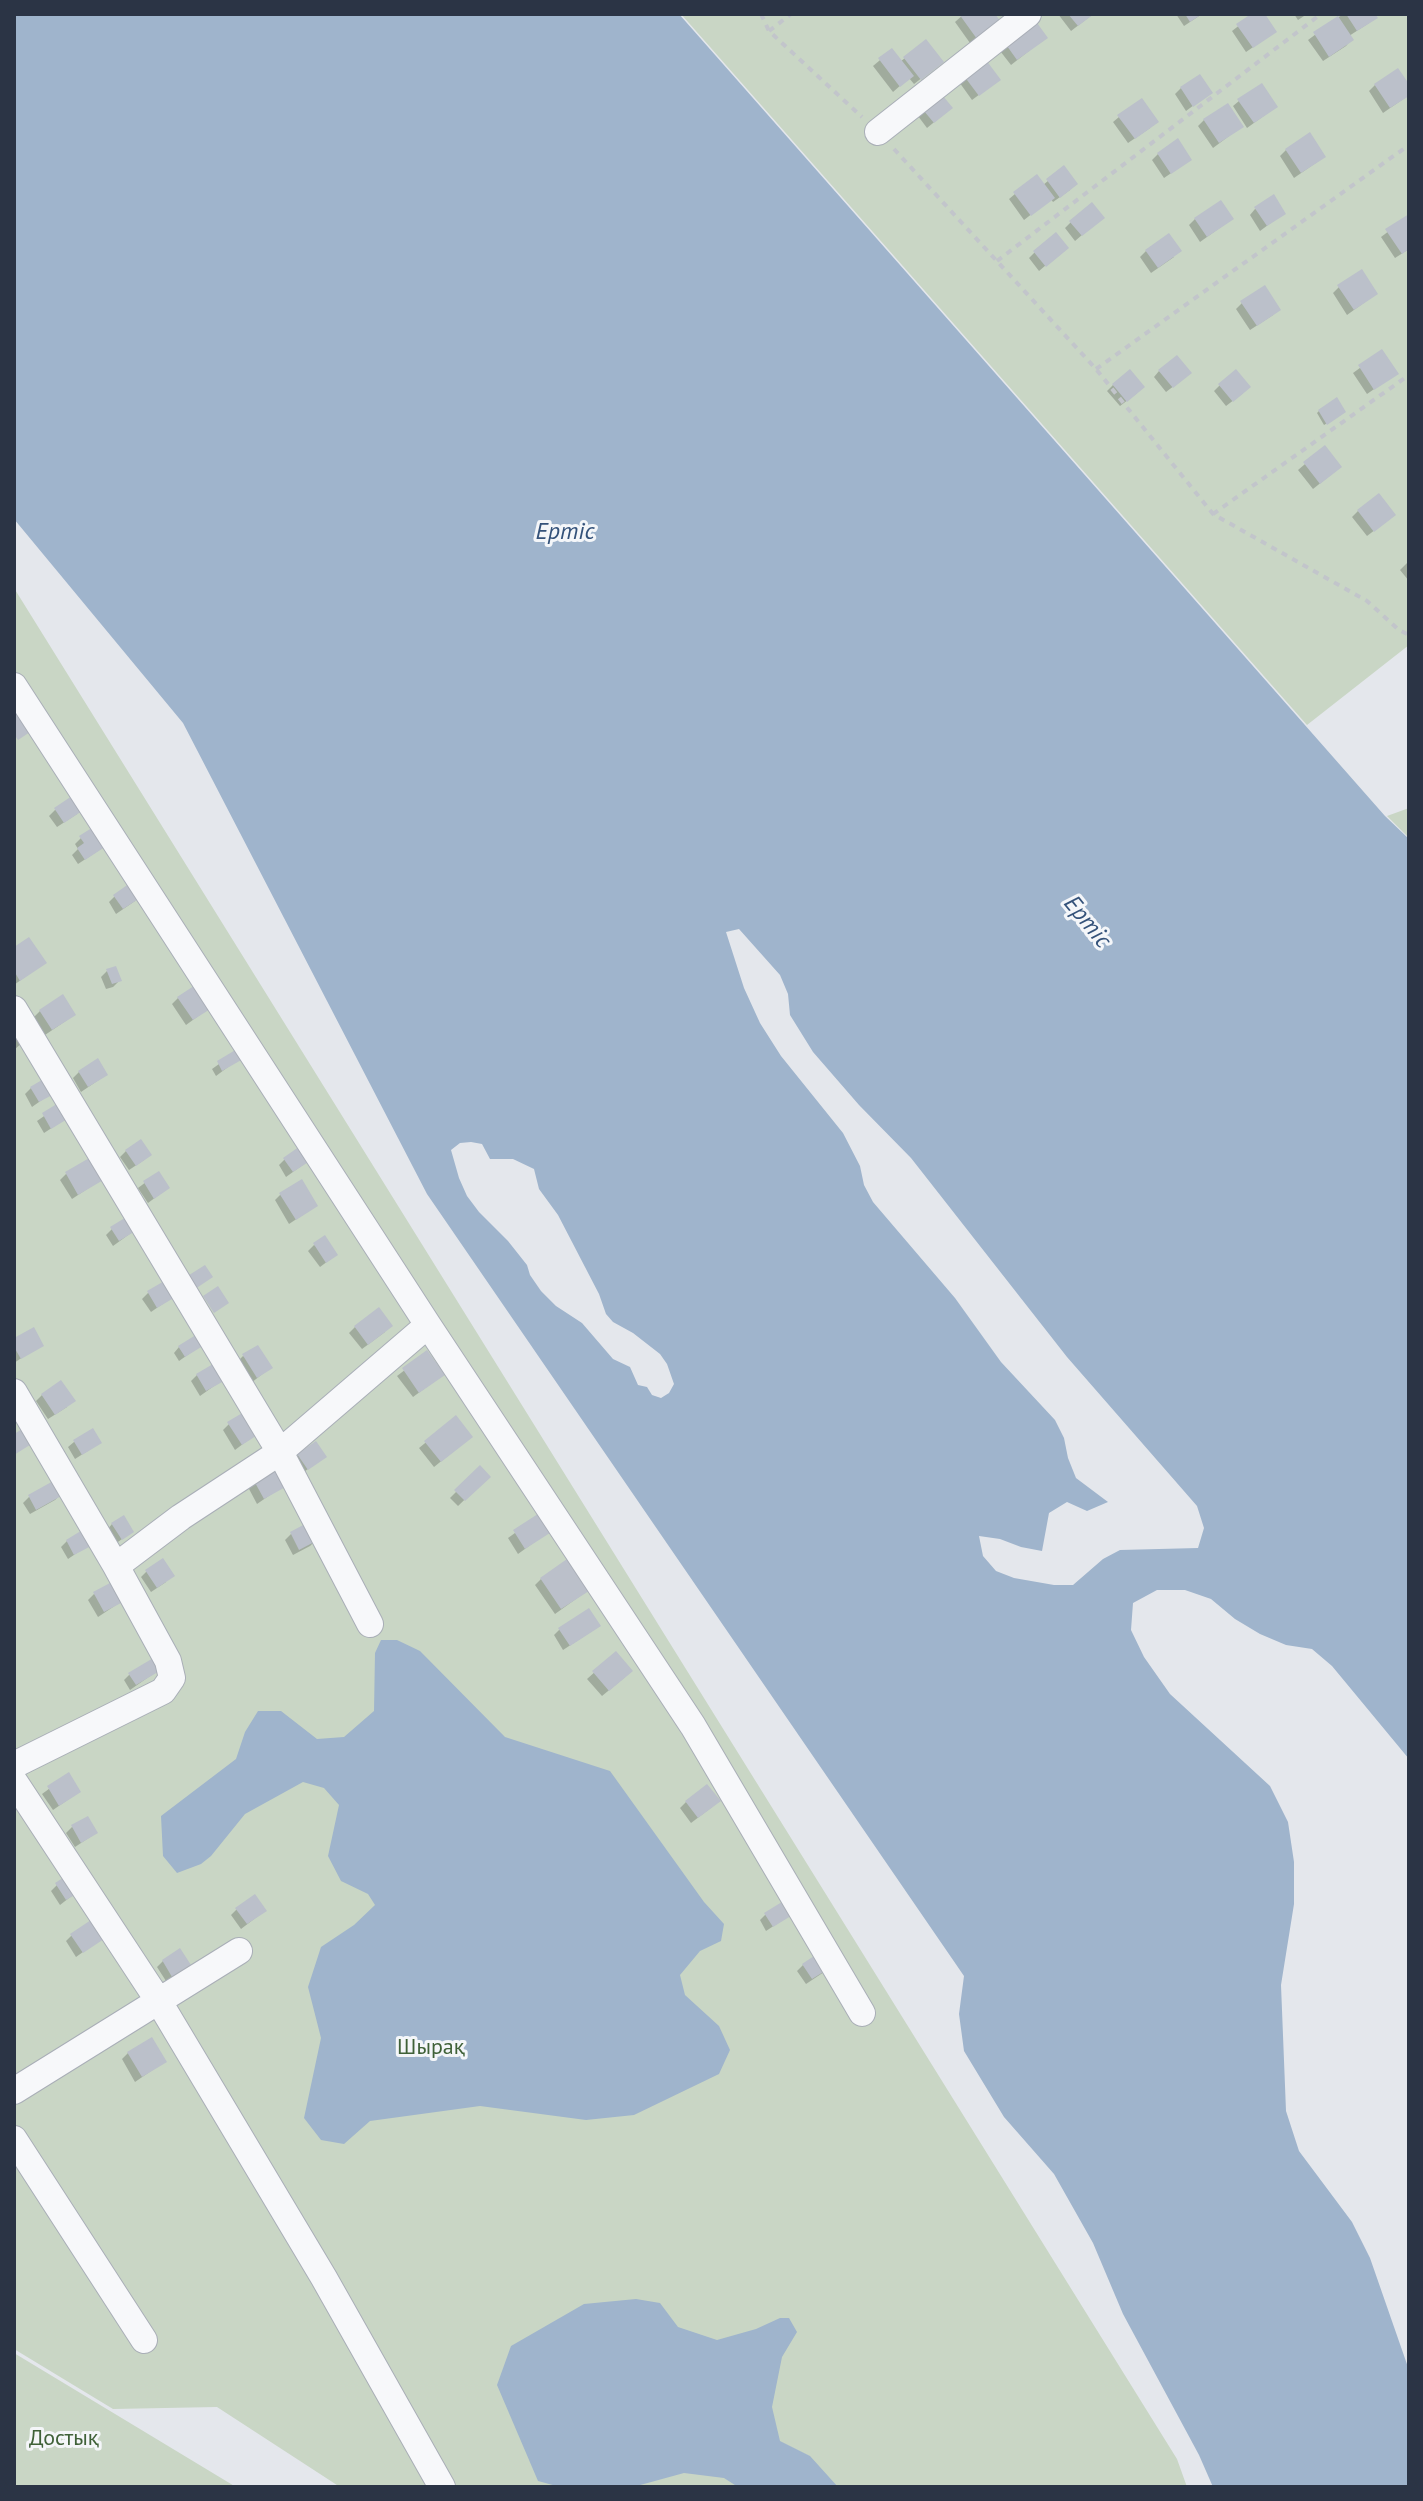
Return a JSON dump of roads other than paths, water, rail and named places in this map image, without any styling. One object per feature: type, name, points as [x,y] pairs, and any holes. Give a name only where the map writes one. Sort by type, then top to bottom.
[{"type":"street","points":[[878,132],[1028,14]]},
{"type":"street","points":[[14,686],[428,1325],[693,1726],[862,2013]]},
{"type":"street","points":[[14,1009],[280,1452],[370,1624]]},
{"type":"street","points":[[116,1566],[181,1517],[280,1452],[428,1325]]},
{"type":"street","points":[[14,1392],[116,1566],[168,1661],[172,1678],[163,1691],[14,1765]]},
{"type":"street","points":[[14,1781],[158,2000],[324,2278],[442,2487]]},
{"type":"street","points":[[14,2091],[239,1951]]},
{"type":"street","points":[[14,2139],[144,2340]]},
{"type":"water","name":"Ертіс","points":[[14,14],[679,14],[1385,816],[1409,839],[1409,1759],[1332,1666],[1312,1649],[1286,1645],[1260,1634],[1211,1599],[1185,1590],[1157,1590],[1133,1603],[1131,1630],[1144,1657],[1170,1694],[1270,1786],[1288,1822],[1294,1862],[1294,1904],[1281,1985],[1286,2111],[1299,2151],[1352,2222],[1370,2258],[1409,2370],[1409,2487],[1213,2487],[1123,2314],[1093,2243],[1054,2174],[1004,2117],[964,2051],[959,2014],[964,1976],[427,1194],[183,723],[14,519]],"holes":[[[739,929],[780,975],[788,994],[790,1015],[813,1052],[911,1158],[1067,1357],[1197,1506],[1204,1528],[1198,1548],[1120,1550],[1103,1559],[1073,1585],[1014,1578],[996,1571],[983,1556],[979,1536],[1042,1551],[1049,1513],[1067,1502],[1087,1511],[1108,1502],[1076,1478],[1055,1420],[1001,1362],[955,1298],[873,1202],[864,1185],[860,1166],[843,1133],[781,1056],[760,1023],[744,988],[726,932]],[[460,1143],[482,1144],[490,1159],[513,1159],[534,1169],[539,1189],[558,1215],[599,1294],[606,1314],[660,1354],[667,1364],[674,1384],[669,1393],[661,1398],[652,1395],[647,1387],[638,1385],[630,1367],[613,1359],[582,1323],[556,1306],[541,1291],[527,1265],[467,1196],[451,1150]]]},
{"type":"water","points":[[381,1640],[397,1640],[420,1651],[505,1737],[610,1771],[704,1902],[724,1924],[721,1941],[700,1951],[680,1975],[685,1995],[719,2026],[730,2050],[719,2074],[634,2115],[586,2120],[480,2106],[370,2121],[344,2144],[321,2140],[304,2118],[321,2038],[308,1987],[321,1947],[354,1925],[375,1905],[368,1894],[341,1881],[328,1856],[339,1805],[324,1788],[303,1782],[245,1814],[211,1856],[201,1864],[177,1873],[163,1856],[161,1816],[236,1759],[245,1732],[258,1711],[281,1711],[317,1739],[344,1737],[374,1711],[375,1653]]},
{"type":"water","points":[[636,2299],[660,2303],[678,2327],[717,2340],[756,2329],[780,2318],[789,2318],[797,2332],[782,2357],[772,2407],[780,2441],[810,2456],[838,2487],[738,2487],[724,2478],[684,2473],[633,2487],[560,2487],[538,2481],[497,2385],[511,2346],[584,2304]]},
{"type":"park label","name":"Шырақ","points":[[431,2048]]},
{"type":"park label","name":"Достық","points":[[64,2439]]}]
